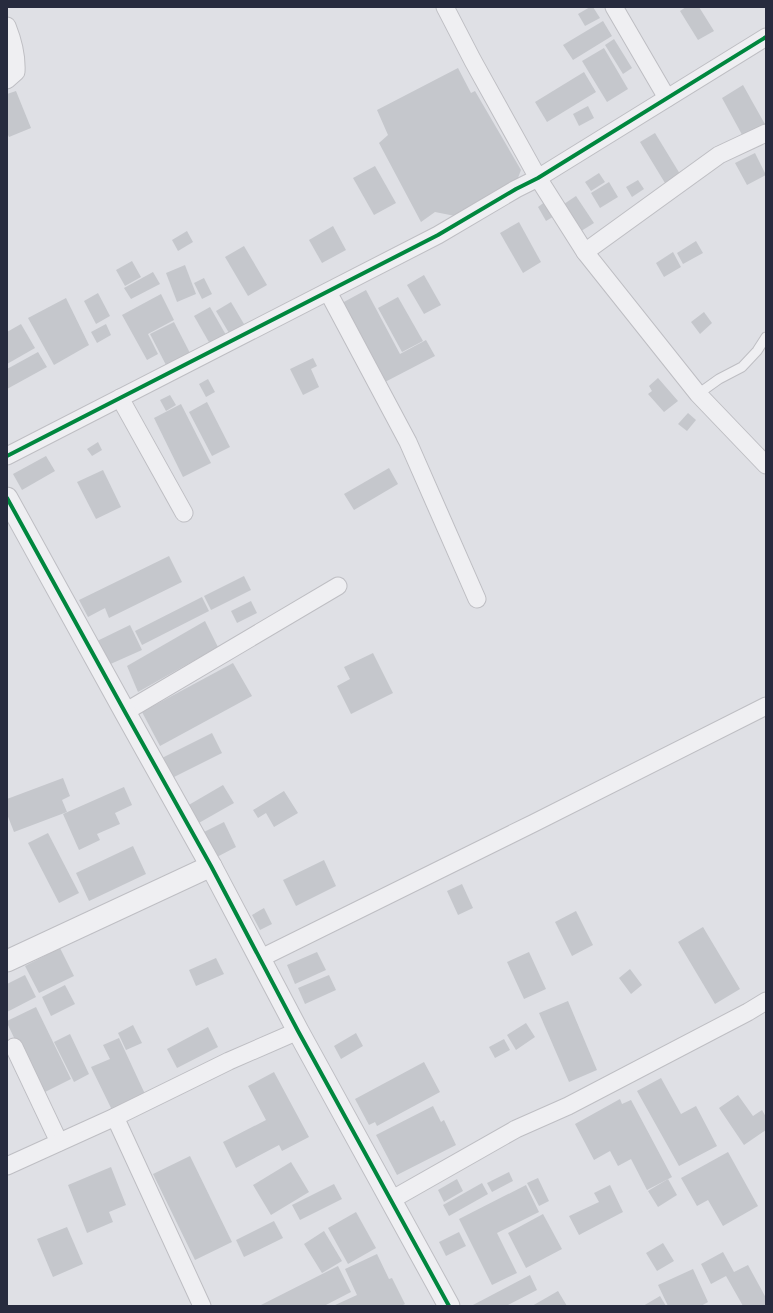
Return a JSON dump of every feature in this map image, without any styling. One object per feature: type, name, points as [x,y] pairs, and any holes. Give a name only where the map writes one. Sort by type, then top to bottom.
[{"type":"street","points":[[614,7],[667,98]]},
{"type":"street","points":[[447,8],[473,61],[538,178],[585,252],[698,394],[766,465]]},
{"type":"street","points":[[7,26],[12,37],[17,58],[16,72],[7,80]]},
{"type":"street","points":[[7,456],[438,236],[538,178],[766,37]]},
{"type":"street","points":[[585,252],[719,155],[766,133]]},
{"type":"street","points":[[328,292],[408,442],[477,599]]},
{"type":"street","points":[[120,398],[184,513]]},
{"type":"street","points":[[7,498],[211,866],[261,958],[298,1031],[449,1306]]},
{"type":"street","points":[[125,712],[338,586]]},
{"type":"street","points":[[261,958],[766,706]]},
{"type":"street","points":[[7,961],[211,866]]},
{"type":"street","points":[[391,1200],[516,1129],[568,1106],[748,1012],[766,1001]]},
{"type":"street","points":[[7,1166],[114,1117],[229,1061],[298,1031]]},
{"type":"street","points":[[14,1047],[58,1142]]},
{"type":"street","points":[[114,1117],[202,1306]]},
{"type":"lane","points":[[698,394],[742,367],[758,351],[766,337]]},
{"type":"building","points":[[590,7],[593,7],[600,18],[585,26],[578,14]]},
{"type":"building","points":[[686,7],[699,7],[714,31],[698,40],[680,11]]},
{"type":"building","points":[[603,21],[612,36],[573,60],[563,45]]},
{"type":"building","points":[[614,39],[632,68],[623,74],[605,45]]},
{"type":"building","points":[[604,48],[628,89],[607,102],[582,61]]},
{"type":"building","points":[[458,68],[471,93],[475,91],[521,170],[516,183],[455,216],[435,212],[421,222],[379,143],[388,135],[377,110]]},
{"type":"building","points":[[584,72],[596,92],[547,122],[535,102]]},
{"type":"building","points":[[743,85],[766,126],[746,142],[722,98]]},
{"type":"building","points":[[16,91],[31,128],[9,137],[7,133],[7,94]]},
{"type":"building","points":[[588,106],[594,118],[579,126],[573,114]]},
{"type":"building","points":[[655,133],[680,174],[665,183],[640,142]]},
{"type":"building","points":[[755,153],[766,175],[747,185],[735,163]]},
{"type":"building","points":[[375,166],[396,203],[374,215],[353,178]]},
{"type":"building","points":[[599,173],[605,182],[591,191],[585,182]]},
{"type":"building","points":[[638,180],[644,189],[632,197],[626,187]]},
{"type":"building","points":[[609,182],[618,197],[600,208],[591,193]]},
{"type":"building","points":[[576,196],[594,223],[578,233],[561,206]]},
{"type":"building","points":[[546,201],[556,215],[546,221],[538,207]]},
{"type":"building","points":[[519,222],[541,262],[523,273],[500,233]]},
{"type":"building","points":[[333,226],[346,250],[322,263],[309,240]]},
{"type":"building","points":[[187,231],[193,242],[178,251],[172,240]]},
{"type":"building","points":[[696,241],[703,253],[683,264],[677,253]]},
{"type":"building","points":[[244,246],[267,285],[248,296],[225,257]]},
{"type":"building","points":[[673,252],[681,267],[664,277],[656,263]]},
{"type":"building","points":[[132,261],[141,277],[125,286],[116,270]]},
{"type":"building","points":[[185,265],[196,294],[177,302],[166,273]]},
{"type":"building","points":[[153,272],[160,284],[131,299],[124,288]]},
{"type":"building","points":[[424,275],[441,305],[424,314],[407,285]]},
{"type":"building","points":[[204,278],[212,294],[202,299],[194,283]]},
{"type":"building","points":[[366,290],[400,354],[426,340],[435,356],[385,382],[342,303]]},
{"type":"building","points":[[98,293],[110,316],[96,324],[84,301]]},
{"type":"building","points":[[161,294],[174,320],[148,334],[158,354],[147,360],[122,315]]},
{"type":"building","points":[[398,297],[423,341],[402,352],[378,308]]},
{"type":"building","points":[[66,298],[89,345],[54,365],[28,318]]},
{"type":"building","points":[[231,302],[244,324],[229,333],[216,311]]},
{"type":"building","points":[[210,307],[226,335],[210,344],[194,316]]},
{"type":"building","points":[[704,312],[712,323],[700,334],[691,322]]},
{"type":"building","points":[[174,322],[190,353],[166,365],[150,334]]},
{"type":"building","points":[[21,324],[35,348],[7,364],[7,332]]},
{"type":"building","points":[[106,324],[111,335],[97,343],[91,332]]},
{"type":"building","points":[[38,352],[47,367],[7,389],[7,369]]},
{"type":"building","points":[[313,358],[317,366],[311,369],[319,387],[303,395],[290,369]]},
{"type":"building","points":[[658,378],[678,401],[664,412],[648,394],[652,391],[649,386]]},
{"type":"building","points":[[208,379],[215,392],[206,397],[199,384]]},
{"type":"building","points":[[170,395],[176,405],[166,411],[160,400]]},
{"type":"building","points":[[207,402],[230,447],[212,456],[189,412]]},
{"type":"building","points":[[181,404],[211,463],[183,477],[154,418]]},
{"type":"building","points":[[688,413],[696,420],[687,431],[678,424]]},
{"type":"building","points":[[98,442],[102,450],[92,456],[87,449]]},
{"type":"building","points":[[46,456],[55,471],[22,490],[13,474]]},
{"type":"building","points":[[389,468],[398,484],[354,510],[344,494]]},
{"type":"building","points":[[103,470],[121,507],[96,519],[77,482]]},
{"type":"building","points":[[169,556],[182,582],[109,618],[105,608],[88,617],[79,600]]},
{"type":"building","points":[[244,576],[251,590],[211,610],[204,596]]},
{"type":"building","points":[[202,597],[209,611],[142,645],[135,631]]},
{"type":"building","points":[[251,601],[257,613],[237,623],[231,611]]},
{"type":"building","points":[[205,621],[218,647],[138,692],[127,666]]},
{"type":"building","points":[[130,625],[142,650],[106,666],[95,642]]},
{"type":"building","points":[[373,653],[393,693],[351,714],[337,686],[350,679],[344,667]]},
{"type":"building","points":[[233,663],[252,696],[160,746],[142,712]]},
{"type":"building","points":[[212,733],[222,753],[172,778],[162,758]]},
{"type":"building","points":[[63,778],[70,796],[62,800],[67,812],[14,832],[7,814],[7,799]]},
{"type":"building","points":[[223,785],[234,803],[197,824],[187,806]]},
{"type":"building","points":[[124,787],[132,805],[115,813],[120,824],[97,834],[100,840],[79,850],[63,814]]},
{"type":"building","points":[[284,791],[298,813],[274,827],[266,813],[258,818],[253,810]]},
{"type":"building","points":[[224,822],[236,847],[215,858],[202,833]]},
{"type":"building","points":[[48,833],[79,893],[59,903],[28,843]]},
{"type":"building","points":[[133,846],[146,874],[89,901],[76,873]]},
{"type":"building","points":[[324,860],[336,886],[296,906],[283,880]]},
{"type":"building","points":[[462,884],[473,908],[458,915],[447,891]]},
{"type":"building","points":[[264,908],[272,924],[260,930],[252,915]]},
{"type":"building","points":[[576,911],[593,945],[572,956],[555,922]]},
{"type":"building","points":[[703,927],[740,989],[715,1004],[678,942]]},
{"type":"building","points":[[60,948],[74,976],[39,993],[25,966]]},
{"type":"building","points":[[317,952],[326,970],[295,984],[287,965]]},
{"type":"building","points":[[529,952],[546,989],[524,999],[507,962]]},
{"type":"building","points":[[216,958],[224,974],[196,986],[189,970]]},
{"type":"building","points":[[630,969],[642,985],[631,994],[619,978]]},
{"type":"building","points":[[25,975],[36,997],[7,1012],[7,984]]},
{"type":"building","points":[[329,975],[336,990],[305,1004],[298,988]]},
{"type":"building","points":[[65,985],[75,1004],[51,1016],[42,997]]},
{"type":"building","points":[[568,1001],[597,1070],[569,1082],[539,1013]]},
{"type":"building","points":[[36,1007],[71,1079],[41,1094],[7,1023],[7,1021]]},
{"type":"building","points":[[526,1023],[535,1037],[516,1050],[507,1035]]},
{"type":"building","points":[[133,1025],[142,1043],[126,1050],[118,1033]]},
{"type":"building","points":[[208,1027],[218,1047],[177,1068],[167,1049]]},
{"type":"building","points":[[356,1033],[363,1046],[341,1059],[334,1046]]},
{"type":"building","points":[[70,1034],[89,1074],[74,1082],[54,1042]]},
{"type":"building","points":[[119,1038],[145,1094],[112,1110],[91,1067],[110,1059],[103,1045]]},
{"type":"building","points":[[504,1039],[510,1050],[495,1058],[489,1047]]},
{"type":"building","points":[[424,1062],[440,1092],[377,1126],[375,1122],[369,1125],[355,1099]]},
{"type":"building","points":[[274,1072],[309,1137],[282,1151],[279,1145],[236,1168],[223,1142],[266,1120],[248,1086]]},
{"type":"building","points":[[661,1078],[681,1114],[696,1106],[717,1146],[679,1166],[637,1091]]},
{"type":"building","points":[[738,1095],[753,1116],[762,1110],[766,1117],[766,1130],[744,1145],[719,1108]]},
{"type":"building","points":[[620,1099],[622,1104],[631,1100],[672,1177],[647,1190],[631,1159],[618,1166],[610,1151],[594,1160],[575,1124]]},
{"type":"building","points":[[433,1106],[441,1122],[444,1120],[456,1145],[397,1175],[376,1135]]},
{"type":"building","points":[[728,1152],[758,1206],[723,1226],[708,1200],[697,1206],[681,1178]]},
{"type":"building","points":[[190,1156],[232,1242],[195,1260],[153,1174]]},
{"type":"building","points":[[291,1162],[309,1192],[271,1215],[253,1185]]},
{"type":"building","points":[[111,1167],[126,1205],[109,1212],[113,1222],[87,1233],[68,1185]]},
{"type":"building","points":[[509,1172],[513,1181],[492,1192],[487,1183]]},
{"type":"building","points":[[538,1178],[549,1201],[539,1206],[527,1183]]},
{"type":"building","points":[[457,1179],[463,1191],[444,1202],[438,1190]]},
{"type":"building","points":[[668,1179],[677,1195],[658,1207],[648,1191]]},
{"type":"building","points":[[482,1183],[488,1194],[449,1216],[443,1205]]},
{"type":"building","points":[[334,1184],[342,1199],[300,1220],[292,1205]]},
{"type":"building","points":[[526,1185],[539,1212],[497,1233],[517,1273],[492,1285],[459,1219]]},
{"type":"building","points":[[610,1185],[623,1212],[579,1235],[569,1216],[599,1202],[594,1193]]},
{"type":"building","points":[[356,1212],[376,1248],[348,1264],[328,1228]]},
{"type":"building","points":[[543,1214],[562,1249],[526,1268],[508,1233]]},
{"type":"building","points":[[274,1221],[283,1238],[244,1257],[236,1240]]},
{"type":"building","points":[[67,1227],[83,1264],[53,1277],[37,1239]]},
{"type":"building","points":[[324,1231],[342,1261],[322,1273],[304,1244]]},
{"type":"building","points":[[459,1232],[466,1246],[446,1256],[439,1242]]},
{"type":"building","points":[[663,1243],[674,1261],[657,1271],[646,1253]]},
{"type":"building","points":[[723,1252],[734,1272],[748,1265],[766,1298],[766,1306],[743,1306],[726,1276],[711,1284],[701,1264]]},
{"type":"building","points":[[377,1254],[389,1279],[392,1278],[405,1304],[401,1306],[333,1306],[357,1295],[345,1269]]},
{"type":"building","points":[[338,1266],[351,1292],[324,1306],[259,1306]]},
{"type":"building","points":[[693,1269],[708,1302],[701,1306],[668,1306],[658,1285]]},
{"type":"building","points":[[530,1275],[537,1290],[506,1306],[471,1306]]},
{"type":"building","points":[[558,1291],[567,1306],[532,1306]]},
{"type":"building","points":[[660,1296],[666,1306],[643,1306]]},
{"type":"cycle path","points":[[7,456],[438,235],[516,189],[538,178],[766,37]]},
{"type":"cycle path","points":[[7,498],[211,866],[298,1031],[449,1306]]}]
